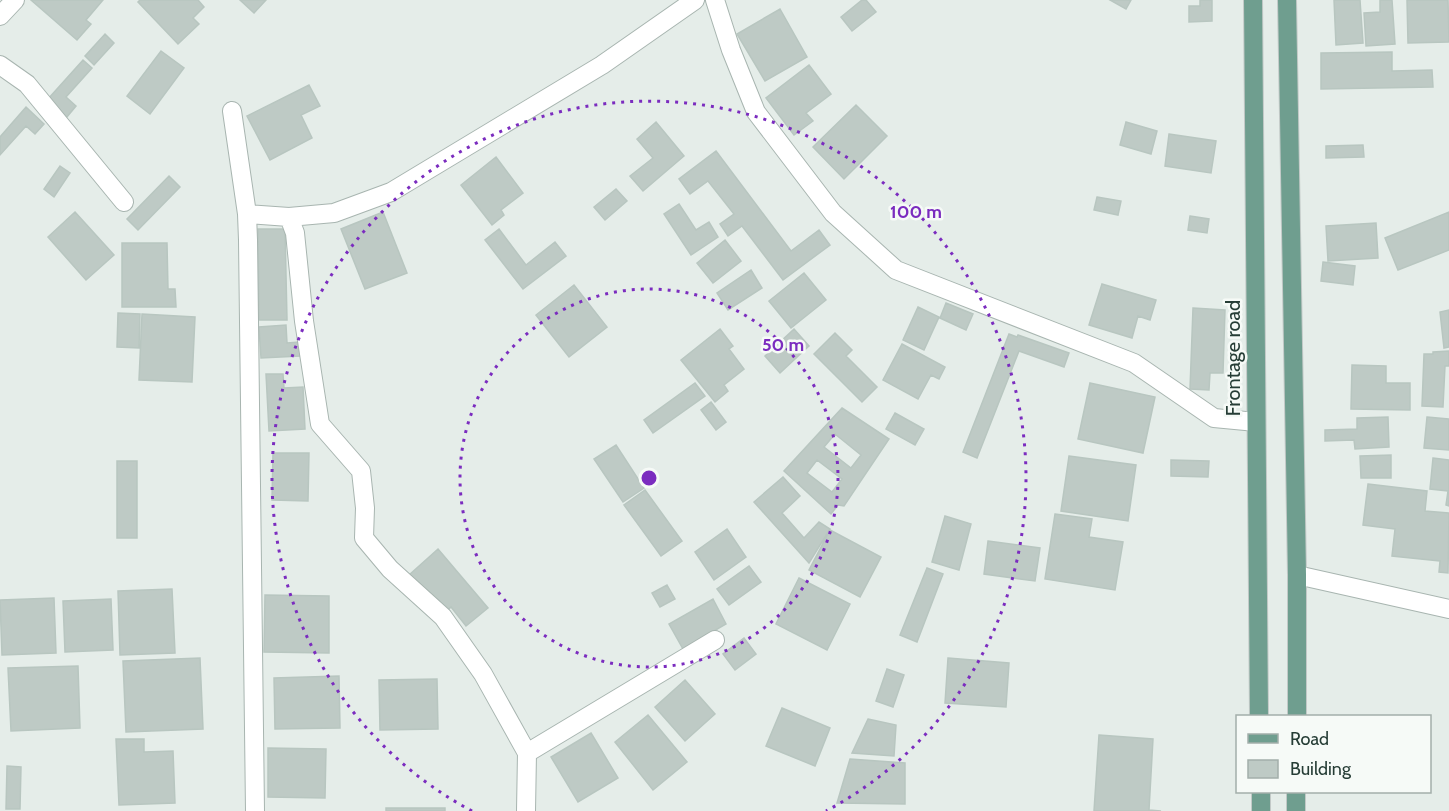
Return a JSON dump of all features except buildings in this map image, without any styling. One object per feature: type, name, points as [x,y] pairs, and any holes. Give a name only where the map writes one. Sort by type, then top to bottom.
[{"type":"main road","name":"Frontage road","points":[[1253,0],[1259,715]]},
{"type":"main road","points":[[1287,0],[1297,575],[1297,715]]},
{"type":"main road","points":[[1260,793],[1261,811]]},
{"type":"main road","points":[[1296,793],[1296,811]]},
{"type":"street","points":[[0,16],[15,0]]},
{"type":"street","points":[[247,214],[289,217],[334,213],[391,192],[602,65],[695,0]]},
{"type":"street","points":[[714,0],[756,112],[833,213],[897,270],[1134,363],[1214,418],[1256,422]]},
{"type":"street","points":[[0,65],[27,84],[124,202]]},
{"type":"street","points":[[232,111],[247,214],[255,811]]},
{"type":"street","points":[[289,217],[295,233],[304,321],[320,424],[361,471],[365,508],[364,538],[390,568],[443,617],[483,674],[526,753],[526,811]]},
{"type":"street","points":[[1297,575],[1449,609]]},
{"type":"street","points":[[526,753],[715,640]]}]
